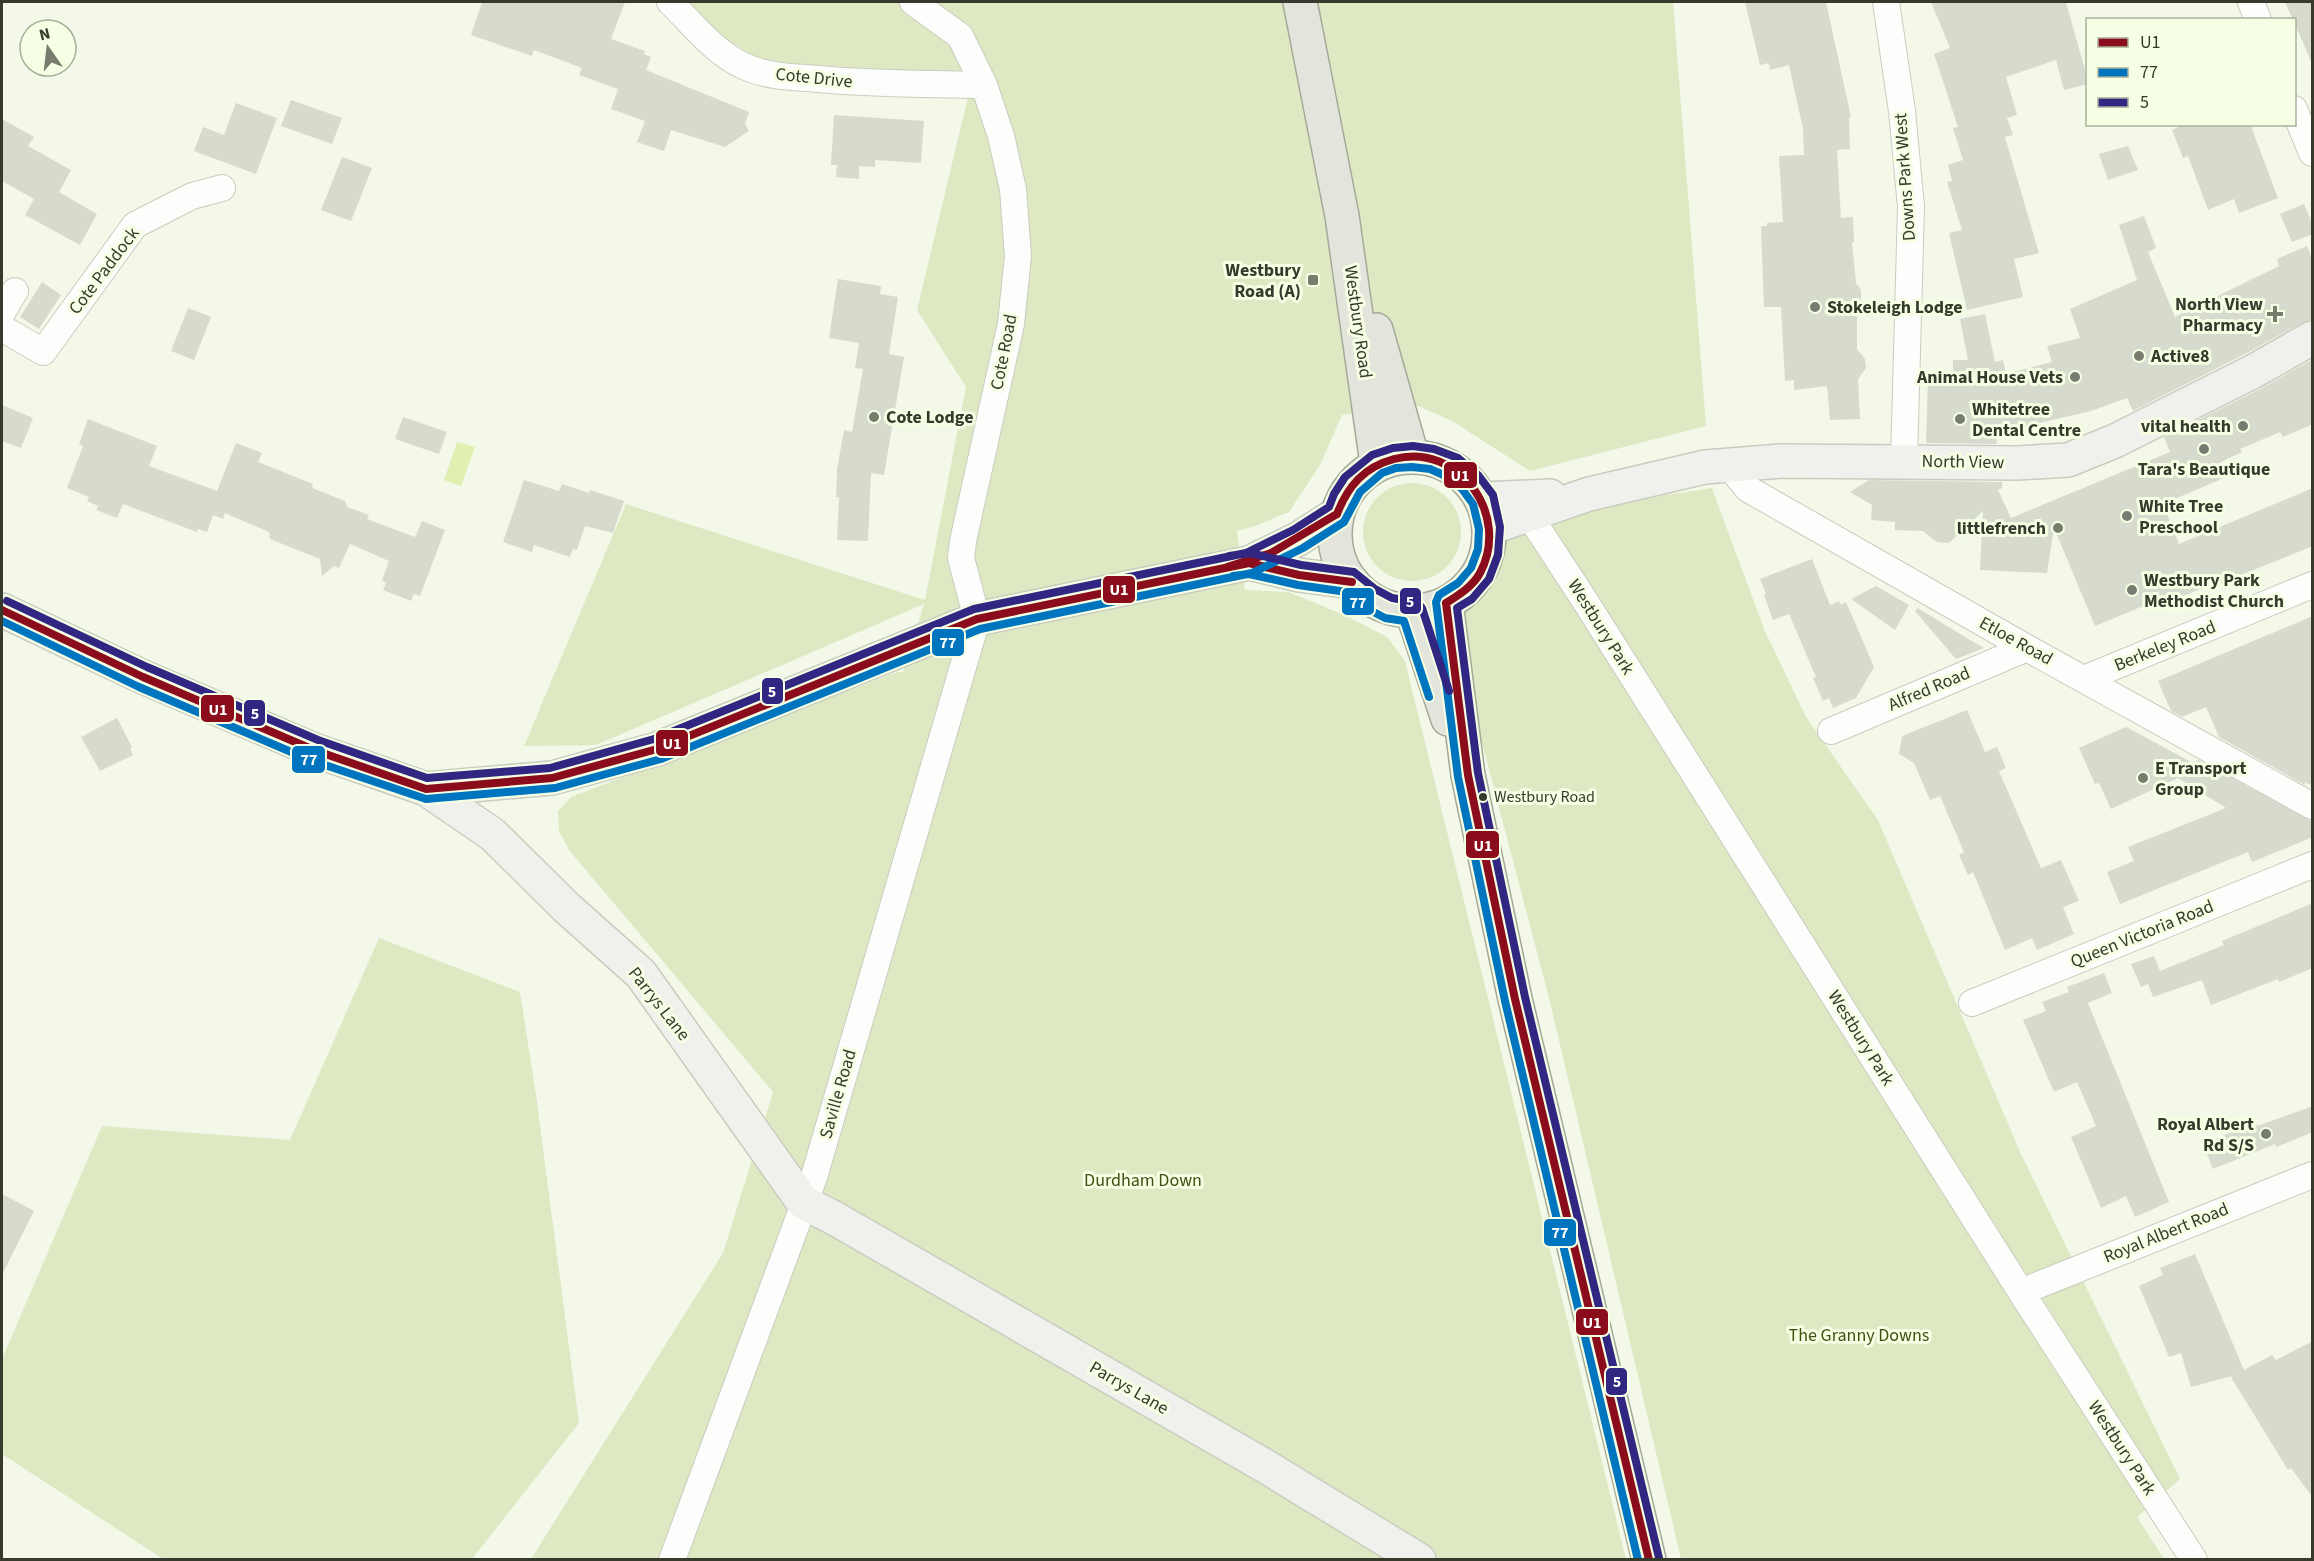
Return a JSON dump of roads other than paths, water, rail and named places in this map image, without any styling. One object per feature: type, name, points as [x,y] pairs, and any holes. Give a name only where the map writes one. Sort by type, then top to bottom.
[{"type":"main road","name":"Westbury Road","points":[[1300,2],[1342,216],[1377,464]]},
{"type":"main road","name":"Westbury Road","points":[[1342,216],[1412,456]]},
{"type":"main road","name":"North View","points":[[1487,514],[1589,494],[1705,467],[1781,461],[2017,463],[2068,459],[2115,441],[2254,371],[2313,338]]},
{"type":"main road","points":[[1412,456],[1433,459],[1454,468],[1470,482],[1487,514],[1488,551],[1480,573],[1465,591],[1446,603],[1412,611],[1389,608],[1369,598],[1352,582],[1342,567],[1336,550],[1334,532],[1337,514],[1352,485],[1377,464],[1394,458],[1412,456]]},
{"type":"main road","name":"North View","points":[[1487,514],[1529,515],[1589,494]]},
{"type":"main road","name":"Parrys Lane","points":[[426,789],[552,778],[657,749],[977,619],[1249,563],[1298,539],[1337,514]]},
{"type":"main road","name":"Parrys Lane","points":[[1249,563],[1299,575],[1352,582]]},
{"type":"main road","points":[[1446,603],[1468,775],[1515,999],[1649,1560]]},
{"type":"main road","name":"Parrys Lane","points":[[2,610],[142,677],[314,750],[426,789],[492,834],[567,908],[641,975],[808,1189],[836,1219],[1265,1466],[1419,1560]]},
{"type":"main road","points":[[1412,611],[1468,775]]},
{"type":"street","name":"Cote Drive","points":[[670,2],[702,36],[722,53],[747,67],[767,73],[866,83],[984,85]]},
{"type":"street","name":"Cote Road","points":[[913,2],[960,36],[984,85],[1001,136],[1014,189],[1018,256],[1011,324],[963,541],[962,558],[977,619]]},
{"type":"street","name":"Downs Park West","points":[[1886,2],[1902,111],[1911,207],[1904,461]]},
{"type":"street","points":[[2251,2],[2257,18]]},
{"type":"street","points":[[2296,111],[2313,153]]},
{"type":"street","name":"Cote Paddock","points":[[2,328],[43,352],[135,225],[192,196],[222,188]]},
{"type":"street","points":[[2,313],[15,291]]},
{"type":"street","name":"Etloe Road","points":[[1728,465],[1748,489],[2026,648],[2313,806]]},
{"type":"street","name":"Westbury Park","points":[[1529,515],[2021,1292],[2194,1560]]},
{"type":"street","name":"Berkeley Road","points":[[2084,679],[2313,585]]},
{"type":"street","name":"Saville Road","points":[[672,1560],[808,1189],[977,619]]},
{"type":"street","name":"Alfred Road","points":[[1831,731],[2026,648]]},
{"type":"street","name":"Queen Victoria Road","points":[[1972,1003],[2313,866]]},
{"type":"street","name":"Royal Albert Road","points":[[2021,1292],[2313,1175]]},
{"type":"place","name":"Westbury Road (A)","points":[[1313,280]]},
{"type":"place","name":"Stokeleigh Lodge","points":[[1815,307]]},
{"type":"place","name":"North View Pharmacy","points":[[2275,314]]},
{"type":"place","name":"Active8","points":[[2139,356]]},
{"type":"place","name":"Animal House Vets","points":[[2075,377]]},
{"type":"place","name":"Cote Lodge","points":[[874,417]]},
{"type":"place","name":"Whitetree Dental Centre","points":[[1960,419]]},
{"type":"place","name":"vital health","points":[[2243,426]]},
{"type":"place","name":"Tara's Beautique","points":[[2204,449]]},
{"type":"place","name":"White Tree Preschool","points":[[2127,516]]},
{"type":"place","name":"littlefrench","points":[[2058,528]]},
{"type":"place","name":"Westbury Park Methodist Church","points":[[2132,590]]},
{"type":"place","name":"E Transport Group","points":[[2143,778]]},
{"type":"place","name":"Westbury Road","points":[[1483,797]]},
{"type":"place","name":"Royal Albert Rd S/S","points":[[2266,1134]]},
{"type":"park label","name":"Durdham Down","points":[[1143,1180]]},
{"type":"park label","name":"The Granny Downs","points":[[1859,1335]]}]
